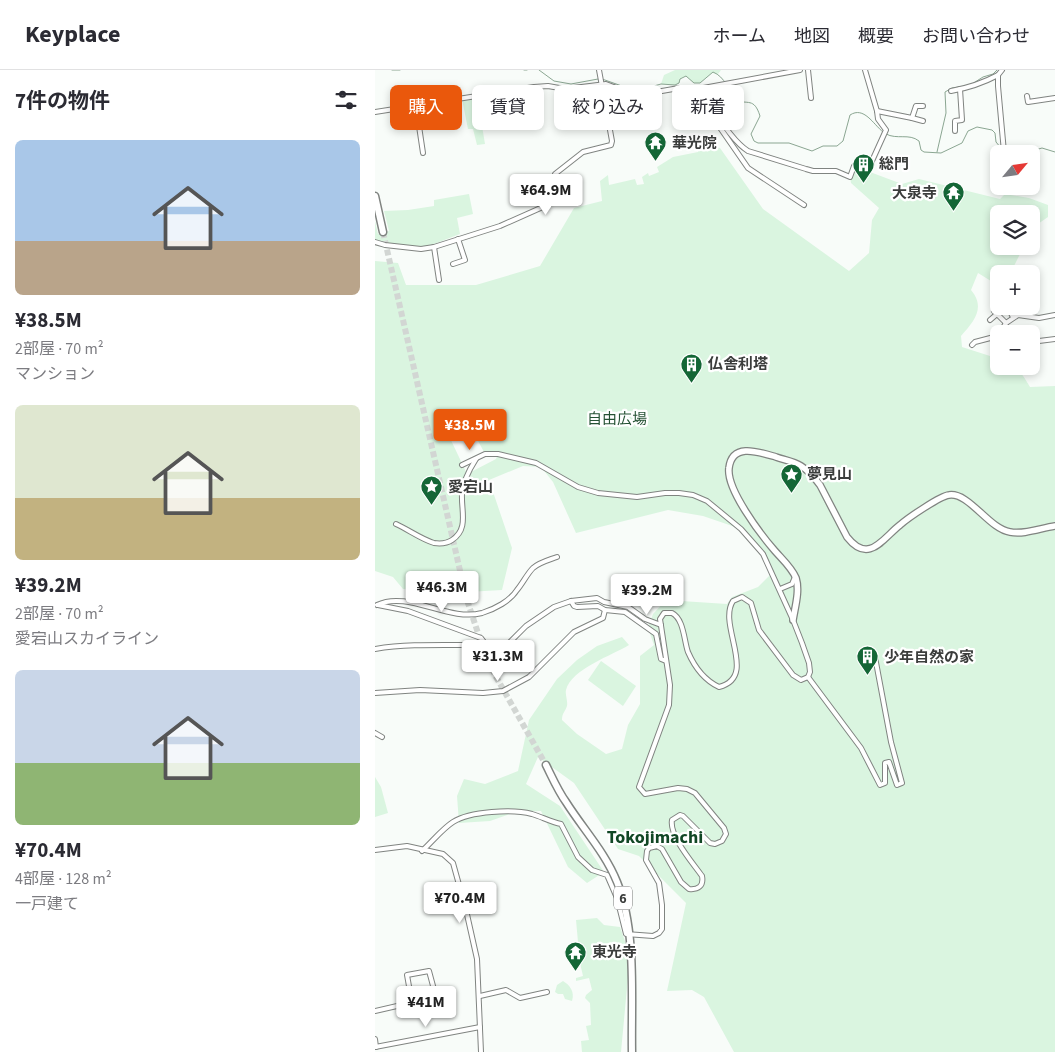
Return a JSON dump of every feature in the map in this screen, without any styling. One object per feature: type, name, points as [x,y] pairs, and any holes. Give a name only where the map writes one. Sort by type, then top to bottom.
[{"type":"main road","points":[[375,196],[383,232]]},
{"type":"main road","points":[[793,620],[797,588],[795,577],[755,525],[728,476],[730,462],[737,454],[743,451],[757,451],[793,462],[809,472],[819,485],[847,537],[853,544],[859,547],[874,548],[881,544],[899,526],[937,500],[948,495],[956,496],[963,500],[1003,530],[1017,533],[1055,526]]},
{"type":"main road","name":"6","points":[[546,765],[565,801],[609,866],[624,903],[630,935],[632,1052]]},
{"type":"street","points":[[375,242],[421,249],[434,247],[500,226],[554,202],[558,195],[555,174],[583,152],[611,145],[612,141],[599,70]]},
{"type":"street","points":[[719,85],[800,70]]},
{"type":"street","points":[[808,70],[811,98]]},
{"type":"street","points":[[728,130],[741,147],[756,154],[813,171],[836,171],[850,177],[854,166],[867,172],[886,130],[879,122],[865,70]]},
{"type":"street","points":[[951,91],[972,87],[998,74],[1002,70]]},
{"type":"street","points":[[998,74],[1003,145]]},
{"type":"street","points":[[592,85],[606,84],[635,95],[672,89]]},
{"type":"street","points":[[462,99],[534,87],[554,87]]},
{"type":"street","points":[[955,131],[955,121],[962,120],[960,90]]},
{"type":"street","points":[[1027,96],[1028,102],[1055,98]]},
{"type":"street","points":[[912,118],[915,106],[923,106]]},
{"type":"street","points":[[375,112],[390,110]]},
{"type":"street","points":[[877,111],[923,121]]},
{"type":"street","points":[[420,130],[423,154]]},
{"type":"street","points":[[722,130],[748,168],[804,205]]},
{"type":"street","points":[[453,264],[465,260],[458,239]]},
{"type":"street","points":[[434,247],[439,280]]},
{"type":"street","points":[[990,320],[995,312],[1005,323],[1019,315],[1039,318],[1055,316]]},
{"type":"street","points":[[972,345],[975,342],[990,338]]},
{"type":"street","points":[[1040,341],[1055,339]]},
{"type":"street","points":[[422,851],[452,822],[473,815],[516,812],[533,814],[548,821],[561,824],[578,858],[592,870],[607,875],[617,898],[625,934],[653,936],[662,929],[662,905],[659,883],[646,860],[649,848],[657,846],[662,849],[681,882],[689,889],[698,888],[703,882],[702,876],[672,831],[672,820],[680,815],[683,816],[710,843],[715,844],[722,841],[726,834],[724,828],[700,798],[691,790],[678,788],[645,794],[639,787],[669,705],[670,685],[660,619],[664,613],[675,614],[679,618],[688,651],[708,682],[719,687],[729,685],[735,678],[737,668],[729,610],[733,600],[745,598],[751,602],[759,630],[793,676],[801,680],[808,677],[810,672],[809,663],[793,620],[763,554],[741,529],[707,501],[693,495],[679,493],[665,492],[637,497],[598,493],[578,487],[536,463],[498,454],[485,454],[463,465]]},
{"type":"street","points":[[396,524],[433,543],[442,544],[454,538],[460,533],[463,526],[463,488],[467,474],[476,459]]},
{"type":"street","points":[[376,605],[384,602],[402,602],[464,615],[483,613],[505,603],[516,593],[532,570],[541,562],[557,557]]},
{"type":"street","points":[[779,588],[792,584],[795,577]]},
{"type":"street","points":[[375,649],[394,646],[471,645],[497,652],[502,650],[526,626],[554,606],[571,601],[597,598],[604,602],[628,607],[645,619],[661,624]]},
{"type":"street","points":[[571,601],[577,607],[598,606],[605,610],[625,612],[656,634],[661,659],[666,661]]},
{"type":"street","points":[[376,605],[408,610],[481,638],[484,642],[483,649]]},
{"type":"street","points":[[375,693],[420,690],[483,693],[503,691],[529,677],[574,632],[603,618],[605,610]]},
{"type":"street","points":[[808,677],[861,748],[880,784],[885,783],[885,763],[889,762],[897,785],[902,784],[891,742],[875,657]]},
{"type":"street","points":[[375,733],[382,737]]},
{"type":"street","points":[[375,850],[407,846],[422,851],[443,854],[453,863],[477,959],[481,1052]]},
{"type":"street","points":[[375,1011],[412,1003],[436,997],[429,971],[407,975],[412,1003]]},
{"type":"street","points":[[480,996],[506,990],[520,998],[547,992]]},
{"type":"street","points":[[375,1039],[376,1047],[480,1027]]},
{"type":"green space","points":[[675,70],[721,70],[718,74],[712,73],[700,83],[694,83],[686,76],[675,85],[661,84],[664,75]]},
{"type":"green space","points":[[472,97],[472,129],[468,129],[462,99]]},
{"type":"green space","points":[[473,130],[483,130],[485,144],[477,145]]},
{"type":"green space","name":"自由広場","points":[[708,144],[720,148],[763,209],[849,271],[869,253],[872,220],[879,208],[851,183],[850,177],[854,166],[902,184],[919,179],[1000,199],[1004,195],[1011,195],[1029,198],[1048,205],[1048,217],[1040,223],[1040,205],[990,205],[990,255],[1020,255],[1014,265],[990,265],[990,280],[978,273],[971,290],[978,303],[977,314],[961,336],[962,347],[990,356],[990,375],[1022,375],[1030,387],[1055,386],[1055,1052],[734,1052],[704,997],[692,990],[667,991],[686,903],[639,856],[618,849],[574,783],[538,757],[526,784],[560,806],[604,872],[587,883],[568,867],[541,811],[516,812],[490,821],[459,823],[457,796],[464,779],[485,784],[518,771],[529,720],[557,679],[577,660],[597,646],[622,637],[629,645],[593,663],[569,682],[566,690],[567,706],[562,718],[577,734],[606,754],[622,749],[628,725],[640,704],[640,656],[654,645],[648,628],[653,614],[666,600],[727,604],[732,597],[758,587],[772,573],[763,554],[741,529],[703,516],[668,510],[576,533],[553,482],[541,467],[523,466],[489,480],[512,548],[502,590],[467,592],[403,589],[393,577],[375,571],[375,261],[398,263],[406,285],[476,285],[540,266],[574,208],[602,201],[600,181],[608,175],[609,185],[635,179],[637,185],[644,184],[642,177],[648,173],[649,176],[659,172],[657,167],[673,157],[698,152],[699,147]],"holes":[[[470,426],[484,452],[498,454],[496,459],[467,474],[449,436]]]},
{"type":"green space","points":[[469,194],[473,214],[457,218],[460,234],[421,249],[375,242],[375,221],[378,234],[389,231],[384,211],[434,206],[434,200]]},
{"type":"green space","points":[[601,661],[636,686],[623,706],[588,680]]},
{"type":"green space","points":[[375,777],[381,787],[388,813],[375,817]]},
{"type":"green space","points":[[597,918],[604,925],[620,927],[626,944],[628,977],[621,1052],[582,1052],[581,1041],[589,1040],[586,1026],[591,1025],[590,1003],[585,998],[592,990],[589,978],[576,981],[576,978],[583,976],[580,963],[577,964],[574,943],[578,942],[576,920]]},
{"type":"green space","points":[[563,981],[571,989],[572,1001],[565,999],[563,994],[555,992],[557,985]]},
{"type":"waterway","points":[[392,70],[400,70]]},
{"type":"waterway","points":[[539,70],[554,81],[571,84],[598,79]]},
{"type":"waterway","points":[[972,84],[983,77],[993,74],[997,70]]},
{"type":"waterway","points":[[602,79],[636,91],[661,84],[675,85],[686,76],[694,83],[700,83],[713,72],[724,80],[734,100],[753,104],[758,110],[760,116],[751,134],[754,141],[758,143],[789,143],[812,151],[823,146],[837,146],[843,141],[850,115],[855,113],[864,114],[883,132]]},
{"type":"waterway","points":[[937,152],[946,113],[945,92],[952,88],[966,86]]},
{"type":"waterway","points":[[886,134],[890,136],[911,137],[919,141],[921,150],[924,152],[941,153],[962,143],[968,131],[977,127],[992,130],[995,133],[996,142],[998,145]]},
{"type":"waterway","points":[[1040,149],[1055,152]]},
{"type":"tunnel","points":[[383,232],[466,597],[481,642],[495,675],[546,765]]},
{"type":"place","name":"華光院","points":[[656,162]]},
{"type":"place","name":"総門","points":[[863,183]]},
{"type":"place","name":"大泉寺","points":[[953,212]]},
{"type":"place","name":"仏舎利塔","points":[[692,383]]},
{"type":"place","name":"夢見山","points":[[791,493]]},
{"type":"place","name":"愛宕山","points":[[432,506]]},
{"type":"place","name":"少年自然の家","points":[[868,676]]},
{"type":"place","name":"東光寺","points":[[576,971]]},
{"type":"district","name":"Tokojimachi","points":[[655,837]]}]
